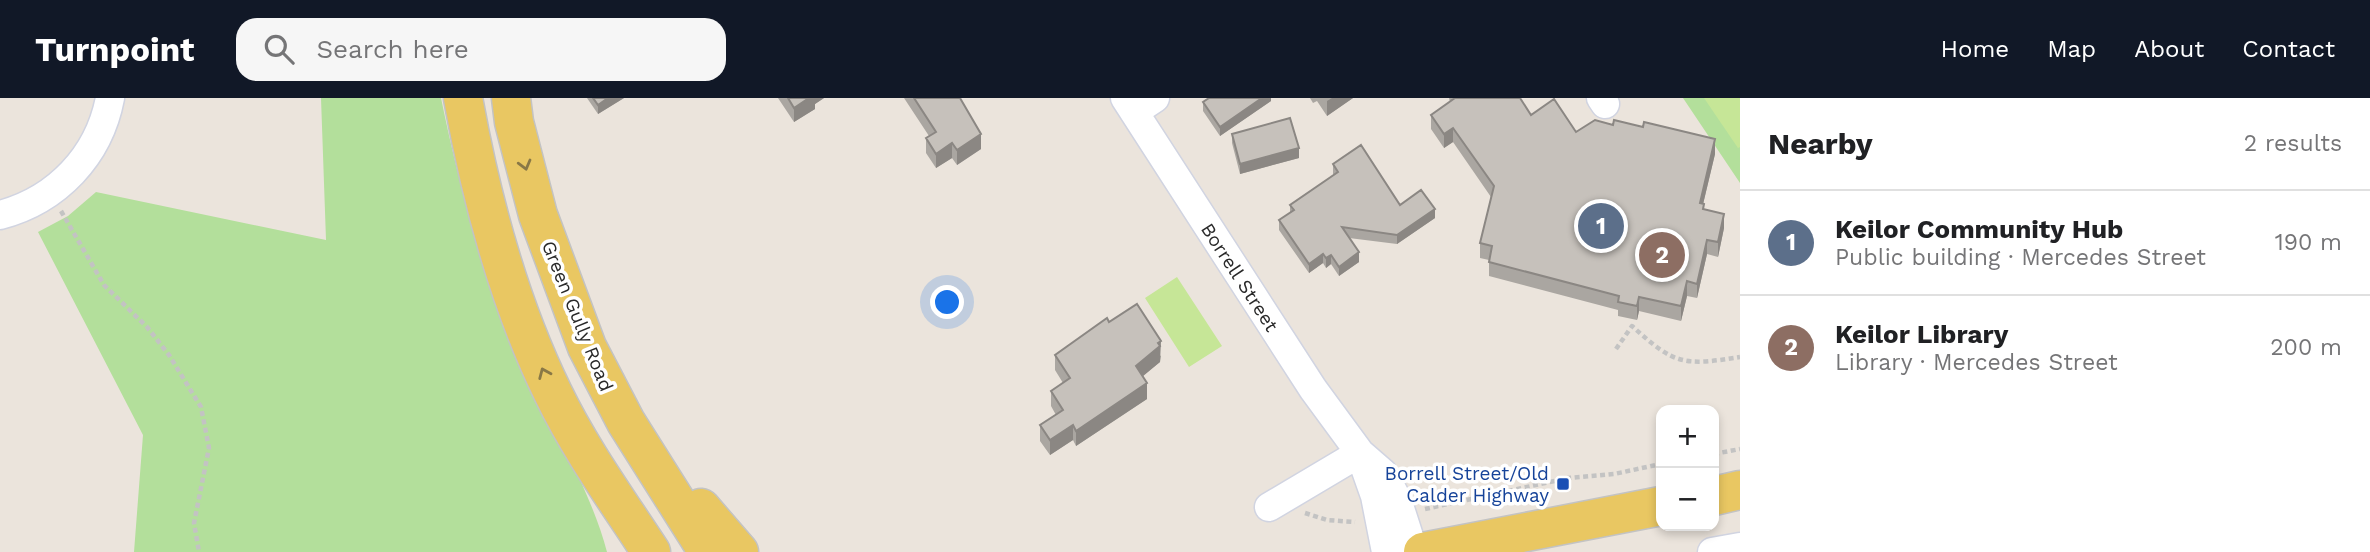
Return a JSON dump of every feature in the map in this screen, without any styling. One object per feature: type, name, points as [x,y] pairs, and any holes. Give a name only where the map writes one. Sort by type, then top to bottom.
[{"type":"main road","points":[[463,98],[474,162],[524,326],[553,394],[651,552]]},
{"type":"main road","name":"Green Gully Road","points":[[511,98],[514,122],[535,202],[561,281],[599,375],[708,552]]},
{"type":"main road","points":[[626,422],[739,552]]},
{"type":"main road","points":[[576,433],[627,552]]},
{"type":"main road","points":[[1719,495],[1740,490]]},
{"type":"main road","points":[[1444,550],[1656,507]]},
{"type":"street","points":[[0,215],[18,211],[49,194],[86,157],[97,139],[110,98]]},
{"type":"street","name":"Borrell Street","points":[[1138,103],[1313,388],[1360,453],[1391,516],[1414,552]]},
{"type":"street","points":[[1277,502],[1360,453]]},
{"type":"street","name":"Borrell Street","points":[[1386,552],[1391,516]]},
{"type":"street","points":[[1712,552],[1740,547]]},
{"type":"path","points":[[49,194],[104,285],[146,327],[169,355],[201,407],[209,449],[194,523],[199,552]]},
{"type":"path","points":[[1616,349],[1632,326],[1667,355],[1688,363],[1740,357]]},
{"type":"path","points":[[1719,453],[1740,449]]},
{"type":"path","points":[[1277,502],[1327,520],[1353,522],[1568,478],[1614,474],[1656,465]]},
{"type":"green space","points":[[321,98],[441,98],[464,197],[483,262],[520,357],[568,454],[600,528],[607,552],[134,552],[143,435],[38,232],[68,216],[96,192],[326,240]]},
{"type":"green space","points":[[1683,98],[1740,98],[1740,183]]},
{"type":"green space","points":[[1704,98],[1740,98],[1740,147],[1738,148]]},
{"type":"green space","points":[[1177,277],[1222,346],[1189,367],[1145,298]]},
{"type":"building","points":[[593,98],[608,98],[598,105]]},
{"type":"building","points":[[788,98],[809,98],[794,108]]},
{"type":"building","points":[[914,98],[960,98],[981,134],[957,150],[952,143],[936,154],[926,138],[936,132]]},
{"type":"building","points":[[1209,98],[1262,98],[1220,127],[1203,102]]},
{"type":"building","points":[[1455,98],[1520,98],[1531,115],[1554,99],[1576,132],[1595,120],[1613,125],[1614,120],[1643,127],[1644,122],[1715,139],[1700,203],[1704,204],[1703,209],[1724,214],[1718,242],[1707,240],[1697,284],[1687,281],[1681,306],[1639,297],[1637,306],[1618,302],[1619,296],[1489,262],[1492,246],[1480,243],[1494,186],[1453,128],[1444,134],[1431,115]]},
{"type":"building","points":[[1290,118],[1299,148],[1240,164],[1232,134]]},
{"type":"building","points":[[1361,145],[1400,205],[1421,190],[1435,209],[1397,235],[1342,227],[1359,252],[1339,267],[1331,255],[1326,258],[1323,254],[1309,264],[1279,220],[1294,210],[1290,205],[1338,172],[1333,164]]},
{"type":"building","points":[[1137,304],[1161,341],[1158,343],[1160,346],[1136,366],[1147,383],[1076,431],[1073,425],[1050,440],[1040,425],[1063,410],[1051,391],[1070,378],[1055,355],[1107,318],[1109,322]]},
{"type":"place","name":"Keilor Community Hub","points":[[1601,226]]},
{"type":"place","name":"Keilor Library","points":[[1662,255]]},
{"type":"place","name":"Borrell Street/Old Calder Highway","points":[[1563,484]]}]
